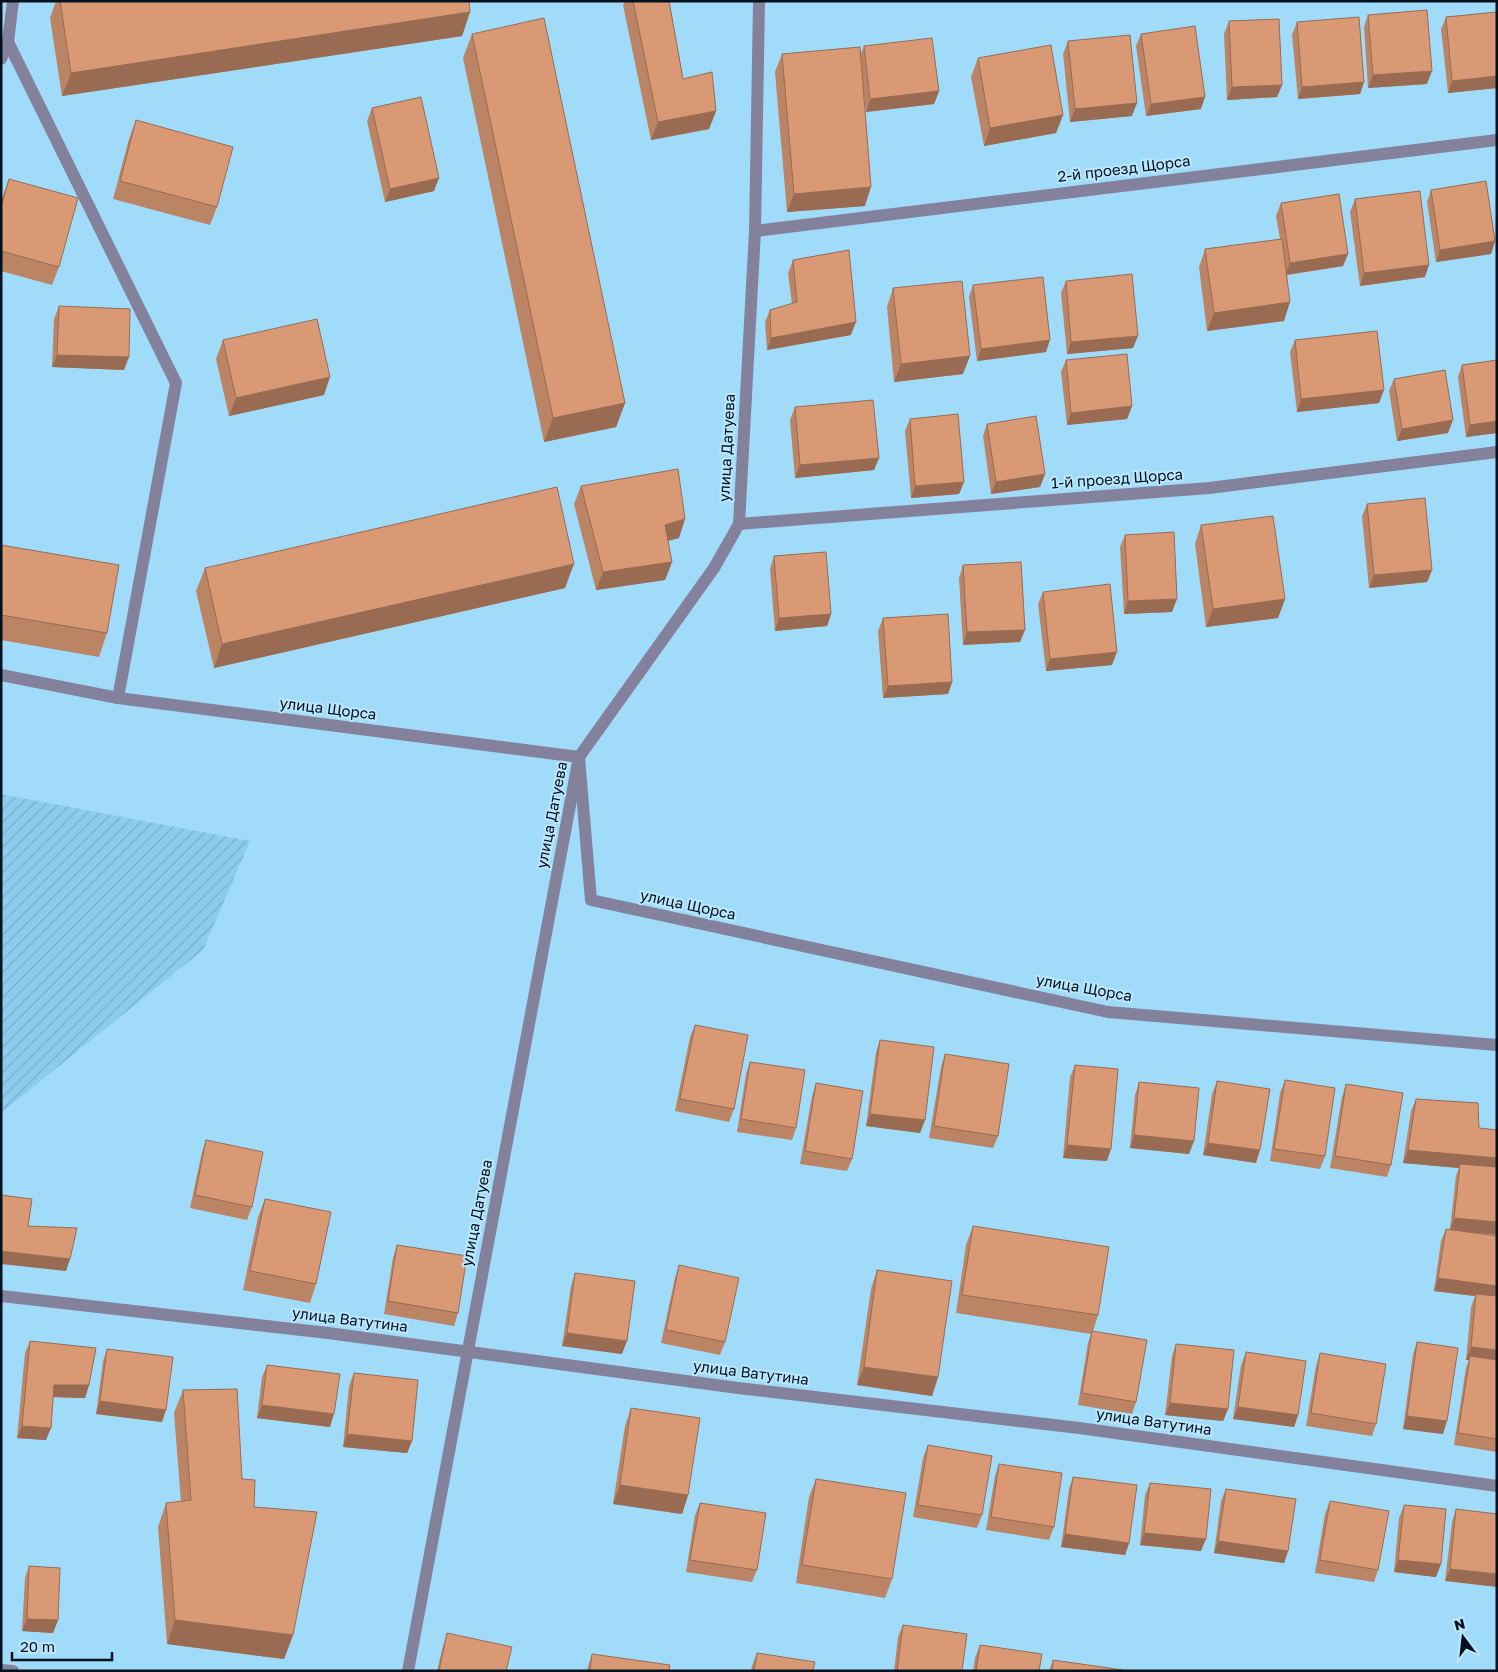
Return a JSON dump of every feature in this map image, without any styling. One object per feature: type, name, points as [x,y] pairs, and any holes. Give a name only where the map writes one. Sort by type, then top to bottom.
[{"type":"street","points":[[1,59],[8,42],[13,1]]},
{"type":"street","name":"улица Датуева","points":[[408,1671],[580,757],[714,568],[739,524],[755,232],[759,1]]},
{"type":"street","points":[[8,42],[176,382],[118,698]]},
{"type":"street","name":"2-й проезд Щорса","points":[[755,232],[1497,140]]},
{"type":"street","name":"1-й проезд Щорса","points":[[739,524],[1209,488],[1497,452]]},
{"type":"street","name":"улица Щорса","points":[[1,675],[118,698],[580,757],[591,900],[1108,1012],[1497,1045]]},
{"type":"street","name":"улица Ватутина","points":[[1,1296],[328,1333],[738,1388],[1089,1429],[1497,1486]]},
{"type":"street","points":[[1,1670],[13,1671]]},
{"type":"shaded area","points":[[1,794],[250,841],[203,950],[1,1113]]},
{"type":"building","points":[[60,1],[469,1],[470,12],[71,73]]},
{"type":"building","points":[[633,1],[669,1],[683,79],[712,72],[716,111],[658,122]]},
{"type":"building","points":[[1427,10],[1432,71],[1373,75],[1368,15]]},
{"type":"building","points":[[1497,12],[1497,76],[1452,81],[1446,17]]},
{"type":"building","points":[[1359,17],[1364,82],[1302,87],[1297,22]]},
{"type":"building","points":[[544,18],[625,403],[553,418],[472,34]]},
{"type":"building","points":[[1279,19],[1282,85],[1232,87],[1229,21]]},
{"type":"building","points":[[1195,26],[1205,97],[1151,104],[1141,34]]},
{"type":"building","points":[[1130,35],[1137,103],[1075,109],[1068,41]]},
{"type":"building","points":[[932,38],[939,91],[870,99],[864,46]]},
{"type":"building","points":[[1051,45],[1063,115],[990,128],[978,58]]},
{"type":"building","points":[[860,47],[871,187],[794,194],[782,54]]},
{"type":"building","points":[[421,97],[439,178],[390,189],[372,108]]},
{"type":"building","points":[[136,120],[233,147],[217,207],[120,181]]},
{"type":"building","points":[[9,179],[78,198],[59,267],[1,251],[1,207]]},
{"type":"building","points":[[1486,181],[1495,241],[1440,250],[1431,190]]},
{"type":"building","points":[[1420,191],[1429,265],[1364,273],[1355,199]]},
{"type":"building","points":[[1339,194],[1348,254],[1290,263],[1281,203]]},
{"type":"building","points":[[1282,239],[1290,302],[1214,313],[1205,249]]},
{"type":"building","points":[[849,250],[856,322],[771,338],[770,310],[797,302],[793,260]]},
{"type":"building","points":[[1132,274],[1138,336],[1071,342],[1066,281]]},
{"type":"building","points":[[1043,277],[1050,340],[981,349],[973,285]]},
{"type":"building","points":[[962,281],[970,356],[901,364],[893,288]]},
{"type":"building","points":[[59,306],[130,309],[129,357],[57,355]]},
{"type":"building","points":[[317,319],[330,377],[236,398],[223,340]]},
{"type":"building","points":[[1377,331],[1384,390],[1301,399],[1295,340]]},
{"type":"building","points":[[1127,354],[1132,406],[1071,413],[1066,360]]},
{"type":"building","points":[[1497,360],[1497,421],[1470,425],[1462,365]]},
{"type":"building","points":[[1445,370],[1453,420],[1402,429],[1394,379]]},
{"type":"building","points":[[873,400],[879,458],[800,465],[795,407]]},
{"type":"building","points":[[958,414],[964,482],[915,486],[910,419]]},
{"type":"building","points":[[1036,416],[1045,474],[996,482],[987,424]]},
{"type":"building","points":[[678,469],[685,519],[665,525],[672,562],[603,572],[581,486]]},
{"type":"building","points":[[557,487],[574,564],[222,644],[205,568]]},
{"type":"building","points":[[1425,498],[1432,570],[1374,575],[1367,504]]},
{"type":"building","points":[[1273,516],[1285,599],[1213,609],[1201,525]]},
{"type":"building","points":[[1174,532],[1177,599],[1128,601],[1125,535]]},
{"type":"building","points":[[1,545],[119,565],[107,633],[1,615]]},
{"type":"building","points":[[826,552],[831,614],[779,618],[774,556]]},
{"type":"building","points":[[1021,562],[1025,630],[967,632],[963,565]]},
{"type":"building","points":[[1110,584],[1117,652],[1050,659],[1043,592]]},
{"type":"building","points":[[948,614],[952,682],[888,686],[883,618]]},
{"type":"building","points":[[695,1025],[748,1035],[734,1109],[680,1099]]},
{"type":"building","points":[[880,1040],[934,1047],[925,1120],[870,1114]]},
{"type":"building","points":[[945,1054],[1009,1064],[998,1136],[934,1126]]},
{"type":"building","points":[[750,1062],[805,1070],[796,1128],[741,1119]]},
{"type":"building","points":[[1075,1065],[1118,1069],[1111,1149],[1067,1145]]},
{"type":"building","points":[[1285,1080],[1335,1088],[1325,1156],[1274,1149]]},
{"type":"building","points":[[1217,1081],[1270,1089],[1260,1150],[1208,1143]]},
{"type":"building","points":[[1139,1082],[1199,1088],[1194,1141],[1134,1135]]},
{"type":"building","points":[[816,1083],[863,1091],[852,1159],[805,1151]]},
{"type":"building","points":[[1346,1084],[1403,1093],[1391,1165],[1335,1156]]},
{"type":"building","points":[[1416,1099],[1478,1103],[1479,1128],[1497,1130],[1497,1158],[1408,1150]]},
{"type":"building","points":[[206,1140],[263,1152],[252,1207],[195,1195]]},
{"type":"building","points":[[1460,1164],[1497,1167],[1497,1222],[1454,1218]]},
{"type":"building","points":[[1,1195],[32,1199],[28,1226],[77,1228],[70,1259],[1,1251]]},
{"type":"building","points":[[265,1199],[331,1212],[316,1284],[250,1271]]},
{"type":"building","points":[[973,1226],[1109,1247],[1098,1315],[962,1295]]},
{"type":"building","points":[[1446,1229],[1497,1236],[1497,1286],[1438,1278]]},
{"type":"building","points":[[397,1245],[467,1256],[458,1313],[388,1301]]},
{"type":"building","points":[[679,1265],[739,1278],[725,1342],[666,1330]]},
{"type":"building","points":[[877,1270],[952,1281],[938,1377],[864,1367]]},
{"type":"building","points":[[575,1273],[635,1281],[627,1341],[567,1333]]},
{"type":"building","points":[[1476,1294],[1497,1296],[1497,1350],[1471,1347]]},
{"type":"building","points":[[1092,1331],[1147,1340],[1136,1402],[1082,1393]]},
{"type":"building","points":[[30,1341],[96,1348],[89,1385],[54,1385],[51,1428],[22,1426]]},
{"type":"building","points":[[1417,1342],[1458,1348],[1447,1421],[1407,1416]]},
{"type":"building","points":[[1176,1344],[1234,1350],[1228,1409],[1170,1403]]},
{"type":"building","points":[[107,1349],[173,1357],[166,1410],[100,1401]]},
{"type":"building","points":[[1246,1352],[1306,1361],[1298,1415],[1238,1407]]},
{"type":"building","points":[[1320,1353],[1386,1364],[1376,1424],[1311,1413]]},
{"type":"building","points":[[1470,1356],[1497,1360],[1497,1439],[1458,1433]]},
{"type":"building","points":[[267,1365],[340,1374],[334,1414],[262,1405]]},
{"type":"building","points":[[354,1373],[418,1380],[412,1441],[347,1434]]},
{"type":"building","points":[[237,1389],[242,1479],[255,1480],[254,1507],[317,1512],[293,1635],[175,1620],[166,1503],[191,1500],[183,1390]]},
{"type":"building","points":[[631,1408],[700,1418],[688,1495],[620,1485]]},
{"type":"building","points":[[928,1445],[992,1456],[982,1515],[918,1505]]},
{"type":"building","points":[[999,1464],[1062,1473],[1054,1527],[991,1517]]},
{"type":"building","points":[[1073,1477],[1137,1485],[1129,1543],[1065,1534]]},
{"type":"building","points":[[816,1479],[906,1493],[892,1579],[802,1565]]},
{"type":"building","points":[[1150,1483],[1211,1489],[1206,1539],[1144,1533]]},
{"type":"building","points":[[1226,1489],[1296,1499],[1288,1551],[1218,1541]]},
{"type":"building","points":[[1330,1501],[1389,1511],[1378,1570],[1320,1560]]},
{"type":"building","points":[[700,1503],[766,1513],[757,1570],[690,1560]]},
{"type":"building","points":[[1404,1505],[1446,1509],[1441,1564],[1398,1560]]},
{"type":"building","points":[[1456,1509],[1497,1514],[1497,1574],[1450,1569]]},
{"type":"building","points":[[29,1566],[60,1568],[58,1620],[27,1619]]},
{"type":"building","points":[[903,1625],[967,1634],[962,1671],[897,1671]]},
{"type":"building","points":[[447,1633],[512,1647],[506,1671],[439,1671]]},
{"type":"building","points":[[980,1645],[1042,1654],[1039,1671],[976,1671]]},
{"type":"building","points":[[757,1653],[815,1662],[813,1671],[754,1671]]},
{"type":"building","points":[[592,1654],[670,1665],[669,1671],[590,1671]]},
{"type":"building","points":[[1053,1660],[1123,1670],[1052,1671]]}]
